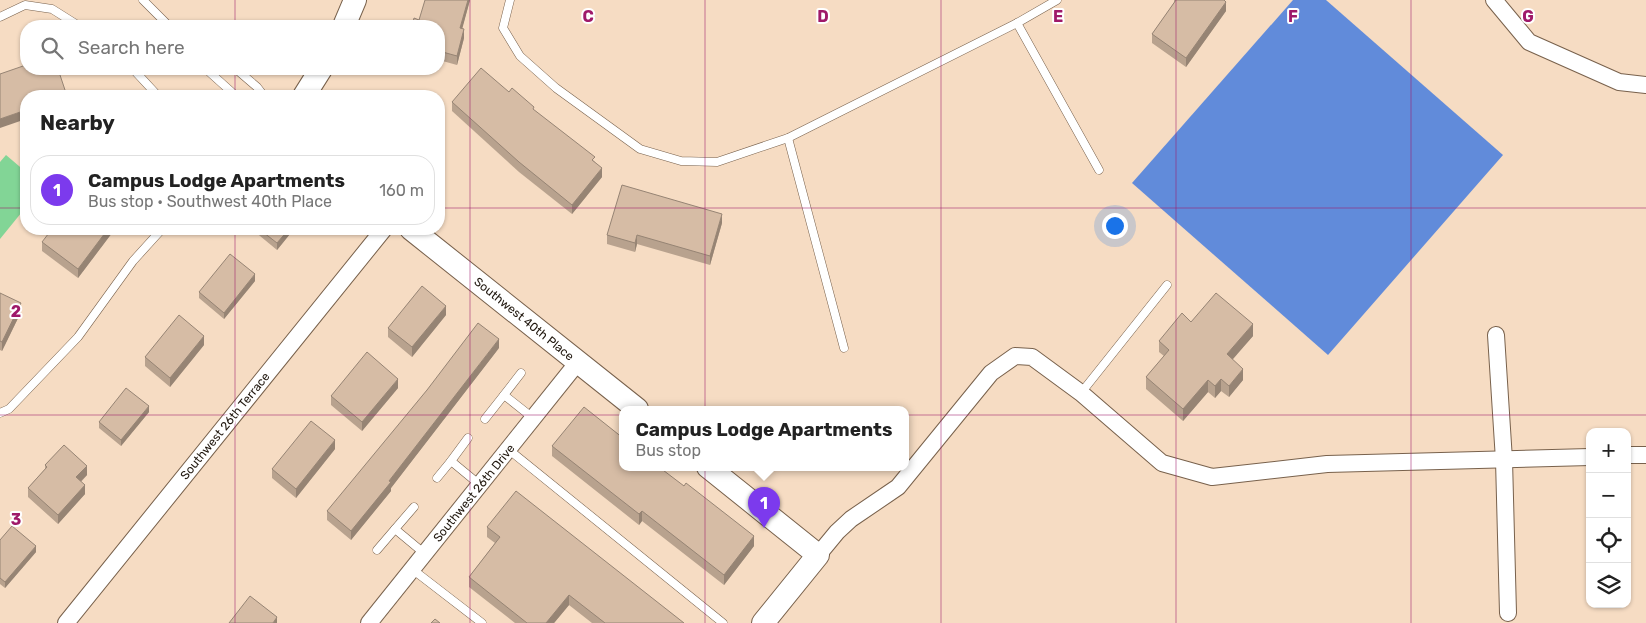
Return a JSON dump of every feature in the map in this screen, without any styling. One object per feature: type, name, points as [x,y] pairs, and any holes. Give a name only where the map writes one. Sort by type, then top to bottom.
[{"type":"street","points":[[347,20],[355,0]]},
{"type":"street","points":[[1494,0],[1529,42],[1619,82],[1646,85]]},
{"type":"street","points":[[308,90],[317,75]]},
{"type":"street","name":"Southwest 26th Terrace","points":[[66,623],[379,235]]},
{"type":"street","name":"Southwest 40th Place","points":[[419,235],[633,406]]},
{"type":"street","points":[[1496,335],[1504,460],[1508,613]]},
{"type":"street","points":[[763,623],[837,532],[851,519],[898,487],[992,373],[1015,356],[1032,357],[1081,393],[1162,463],[1212,478],[1327,464],[1586,457]]},
{"type":"street","name":"Southwest 26th Drive","points":[[369,623],[578,362]]},
{"type":"street","points":[[1631,455],[1646,455]]},
{"type":"street","points":[[713,471],[818,555]]},
{"type":"lane","points":[[143,0],[162,20]]},
{"type":"lane","points":[[510,0],[503,28],[520,56],[556,88],[640,149],[681,161],[717,162],[788,138],[1017,23],[1057,0]]},
{"type":"lane","points":[[0,17],[25,5],[52,9],[69,20]]},
{"type":"lane","points":[[1017,23],[1099,170]]},
{"type":"lane","points":[[139,75],[152,90]]},
{"type":"lane","points":[[213,75],[229,90]]},
{"type":"lane","points":[[243,75],[259,90]]},
{"type":"lane","points":[[788,138],[844,348]]},
{"type":"lane","points":[[0,413],[9,409],[78,336],[133,261],[157,235]]},
{"type":"lane","points":[[1081,393],[1167,285]]},
{"type":"lane","points":[[486,419],[521,373]]},
{"type":"lane","points":[[504,395],[533,418]]},
{"type":"lane","points":[[437,478],[468,438]]},
{"type":"lane","points":[[508,449],[723,623]]},
{"type":"lane","points":[[451,461],[480,485]]},
{"type":"lane","points":[[378,550],[414,507]]},
{"type":"lane","points":[[395,529],[425,554]]},
{"type":"lane","points":[[412,569],[482,623]]},
{"type":"green space","points":[[6,155],[20,167],[20,214],[0,239],[0,162]]},
{"type":"water","points":[[1293,0],[1326,0],[1503,155],[1328,355],[1132,183]]},
{"type":"building","points":[[425,0],[468,0],[460,28],[464,29],[457,56],[445,53],[445,20],[419,20]]},
{"type":"building","points":[[1176,0],[1224,0],[1226,2],[1186,58],[1152,34]]},
{"type":"building","points":[[20,67],[20,75],[60,75],[65,90],[20,90],[20,112],[0,119],[0,74]]},
{"type":"building","points":[[481,68],[509,92],[512,88],[534,107],[533,109],[595,157],[592,160],[602,168],[572,205],[519,162],[452,102]]},
{"type":"building","points":[[622,185],[722,214],[710,256],[637,235],[635,243],[607,235]]},
{"type":"building","points":[[47,235],[104,235],[78,269],[42,242]]},
{"type":"building","points":[[267,235],[284,235],[277,243]]},
{"type":"building","points":[[230,254],[255,274],[224,313],[199,292]]},
{"type":"building","points":[[422,286],[446,306],[412,347],[388,328]]},
{"type":"building","points":[[0,293],[21,303],[2,342],[0,341]]},
{"type":"building","points":[[1216,293],[1253,324],[1227,354],[1243,369],[1229,386],[1221,379],[1215,386],[1208,380],[1183,409],[1146,377],[1169,350],[1159,341],[1182,313],[1191,322]]},
{"type":"building","points":[[179,315],[204,336],[170,378],[145,357]]},
{"type":"building","points":[[478,323],[499,339],[389,481],[391,482],[351,531],[327,511],[427,390]]},
{"type":"building","points":[[367,352],[398,379],[362,422],[331,396]]},
{"type":"building","points":[[126,388],[149,406],[121,440],[99,422]]},
{"type":"building","points":[[584,407],[619,435],[619,471],[664,471],[684,486],[686,483],[754,536],[724,575],[642,511],[639,514],[552,446]]},
{"type":"building","points":[[311,421],[335,440],[296,489],[272,469]]},
{"type":"building","points":[[64,445],[87,466],[76,477],[85,485],[58,515],[28,488],[47,467],[45,465]]},
{"type":"building","points":[[516,491],[684,623],[605,623],[569,595],[546,623],[527,623],[469,577],[500,537],[487,527]]},
{"type":"building","points":[[12,526],[36,546],[5,582],[0,578],[0,540]]},
{"type":"building","points":[[250,596],[277,617],[273,623],[229,623]]},
{"type":"building","points":[[435,619],[440,623],[431,623]]},
{"type":"place","name":"Campus Lodge Apartments","points":[[764,528]]}]
